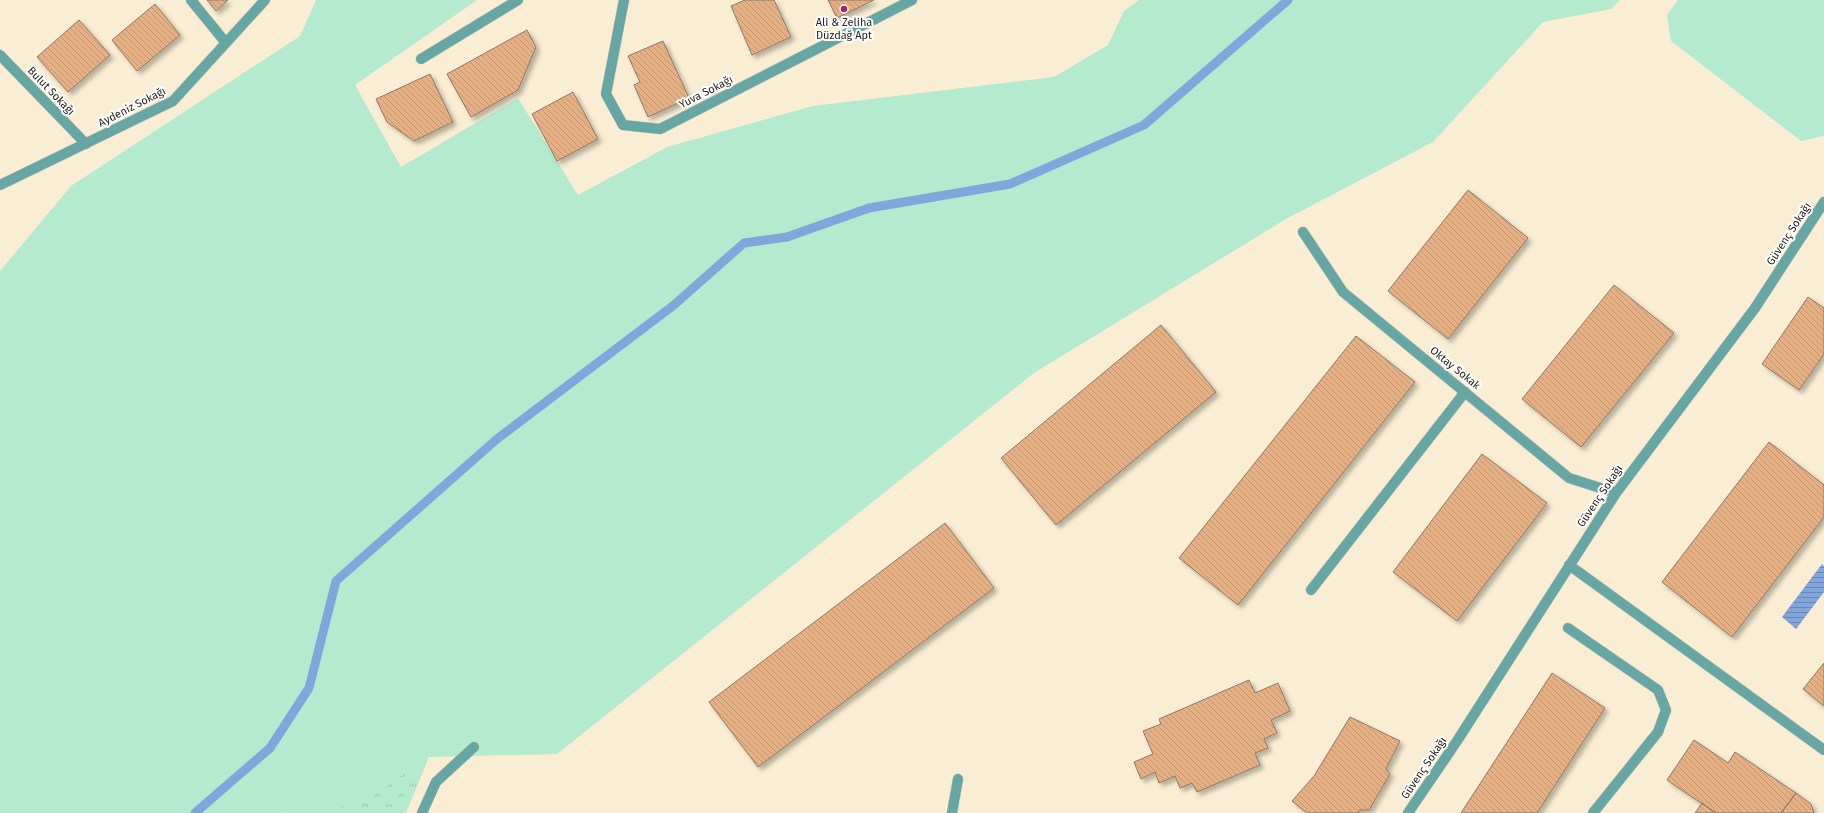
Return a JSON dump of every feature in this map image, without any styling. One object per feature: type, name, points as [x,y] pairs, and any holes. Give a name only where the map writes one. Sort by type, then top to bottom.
[{"type":"street","points":[[190,0],[226,44]]},
{"type":"street","name":"Aydeniz Sokağı","points":[[0,185],[173,102],[265,0]]},
{"type":"street","points":[[422,59],[518,0]]},
{"type":"street","name":"Yuva Sokağı","points":[[624,0],[606,94],[622,125],[660,129],[912,0]]},
{"type":"street","name":"Bulut Sokağı","points":[[0,55],[86,144]]},
{"type":"street","name":"Güvenç Sokağı","points":[[1408,813],[1616,493],[1755,308],[1824,202]]},
{"type":"street","name":"Oktay Sokak","points":[[1303,232],[1343,292],[1569,478],[1616,493]]},
{"type":"street","points":[[1311,590],[1465,392]]},
{"type":"street","points":[[1569,565],[1824,750]]},
{"type":"street","points":[[1568,628],[1658,690],[1666,710],[1658,732],[1593,813]]},
{"type":"street","points":[[422,813],[436,782],[474,747]]},
{"type":"street","points":[[952,813],[958,779]]},
{"type":"green space","points":[[316,0],[477,0],[355,85],[401,167],[518,98],[578,195],[667,147],[813,106],[1054,77],[1108,45],[1124,11],[1139,0],[1620,0],[1611,9],[1543,22],[1433,142],[1286,219],[1034,373],[557,754],[429,757],[359,804],[279,813],[0,813],[0,271],[71,186],[300,36]]},
{"type":"green space","points":[[1678,0],[1824,0],[1824,136],[1801,141],[1671,41],[1667,15]]},
{"type":"green space","points":[[429,757],[406,813],[279,813],[359,804]]},
{"type":"water","points":[[1822,564],[1824,566],[1824,592],[1796,629],[1782,617]]},
{"type":"building","points":[[207,0],[228,0],[216,11]]},
{"type":"building","points":[[745,0],[774,0],[791,37],[752,55],[731,6]]},
{"type":"building","name":"Ali & Zeliha Düzdağ Apt","points":[[828,0],[874,0],[837,18]]},
{"type":"building","points":[[155,4],[180,35],[137,71],[112,40]]},
{"type":"building","points":[[79,20],[110,55],[68,92],[37,57]]},
{"type":"building","points":[[527,30],[536,47],[518,90],[471,117],[447,74]]},
{"type":"building","points":[[663,41],[689,98],[648,117],[634,85],[640,82],[628,56]]},
{"type":"building","points":[[430,74],[453,122],[414,141],[387,122],[376,99]]},
{"type":"building","points":[[573,92],[598,139],[557,161],[532,114]]},
{"type":"building","points":[[1468,190],[1528,238],[1448,339],[1388,291]]},
{"type":"building","points":[[1614,285],[1674,333],[1581,447],[1522,399]]},
{"type":"building","points":[[1808,297],[1824,308],[1824,354],[1799,390],[1762,364]]},
{"type":"building","points":[[1161,325],[1216,392],[1056,525],[1001,458]]},
{"type":"building","points":[[1356,336],[1415,382],[1238,605],[1179,558]]},
{"type":"building","points":[[1769,442],[1824,485],[1824,517],[1732,637],[1662,582]]},
{"type":"building","points":[[1482,454],[1547,503],[1457,621],[1393,572]]},
{"type":"building","points":[[945,523],[994,588],[758,767],[709,702]]},
{"type":"building","points":[[1824,663],[1824,706],[1803,689]]},
{"type":"building","points":[[1552,673],[1605,708],[1537,813],[1461,813]]},
{"type":"building","points":[[1249,680],[1255,693],[1278,683],[1290,711],[1271,720],[1277,733],[1264,739],[1268,748],[1255,753],[1260,765],[1197,792],[1192,783],[1180,788],[1175,776],[1159,783],[1155,772],[1141,779],[1134,762],[1153,754],[1143,731],[1161,724],[1159,719]]},
{"type":"building","points":[[1350,717],[1400,741],[1386,769],[1390,774],[1369,810],[1360,810],[1358,813],[1307,813],[1292,801],[1314,776]]},
{"type":"building","points":[[1694,740],[1728,763],[1735,752],[1796,793],[1781,813],[1716,813],[1667,780]]},
{"type":"building","points":[[1796,793],[1811,804],[1814,813],[1781,813]]},
{"type":"building","points":[[1702,803],[1716,813],[1695,813]]},
{"type":"waterway","points":[[195,813],[270,748],[309,688],[336,581],[497,439],[674,305],[744,243],[787,237],[869,208],[1010,184],[1144,125],[1288,0]]},
{"type":"place","name":"Ali & Zeliha Düzdağ Apt","points":[[844,9]]}]
